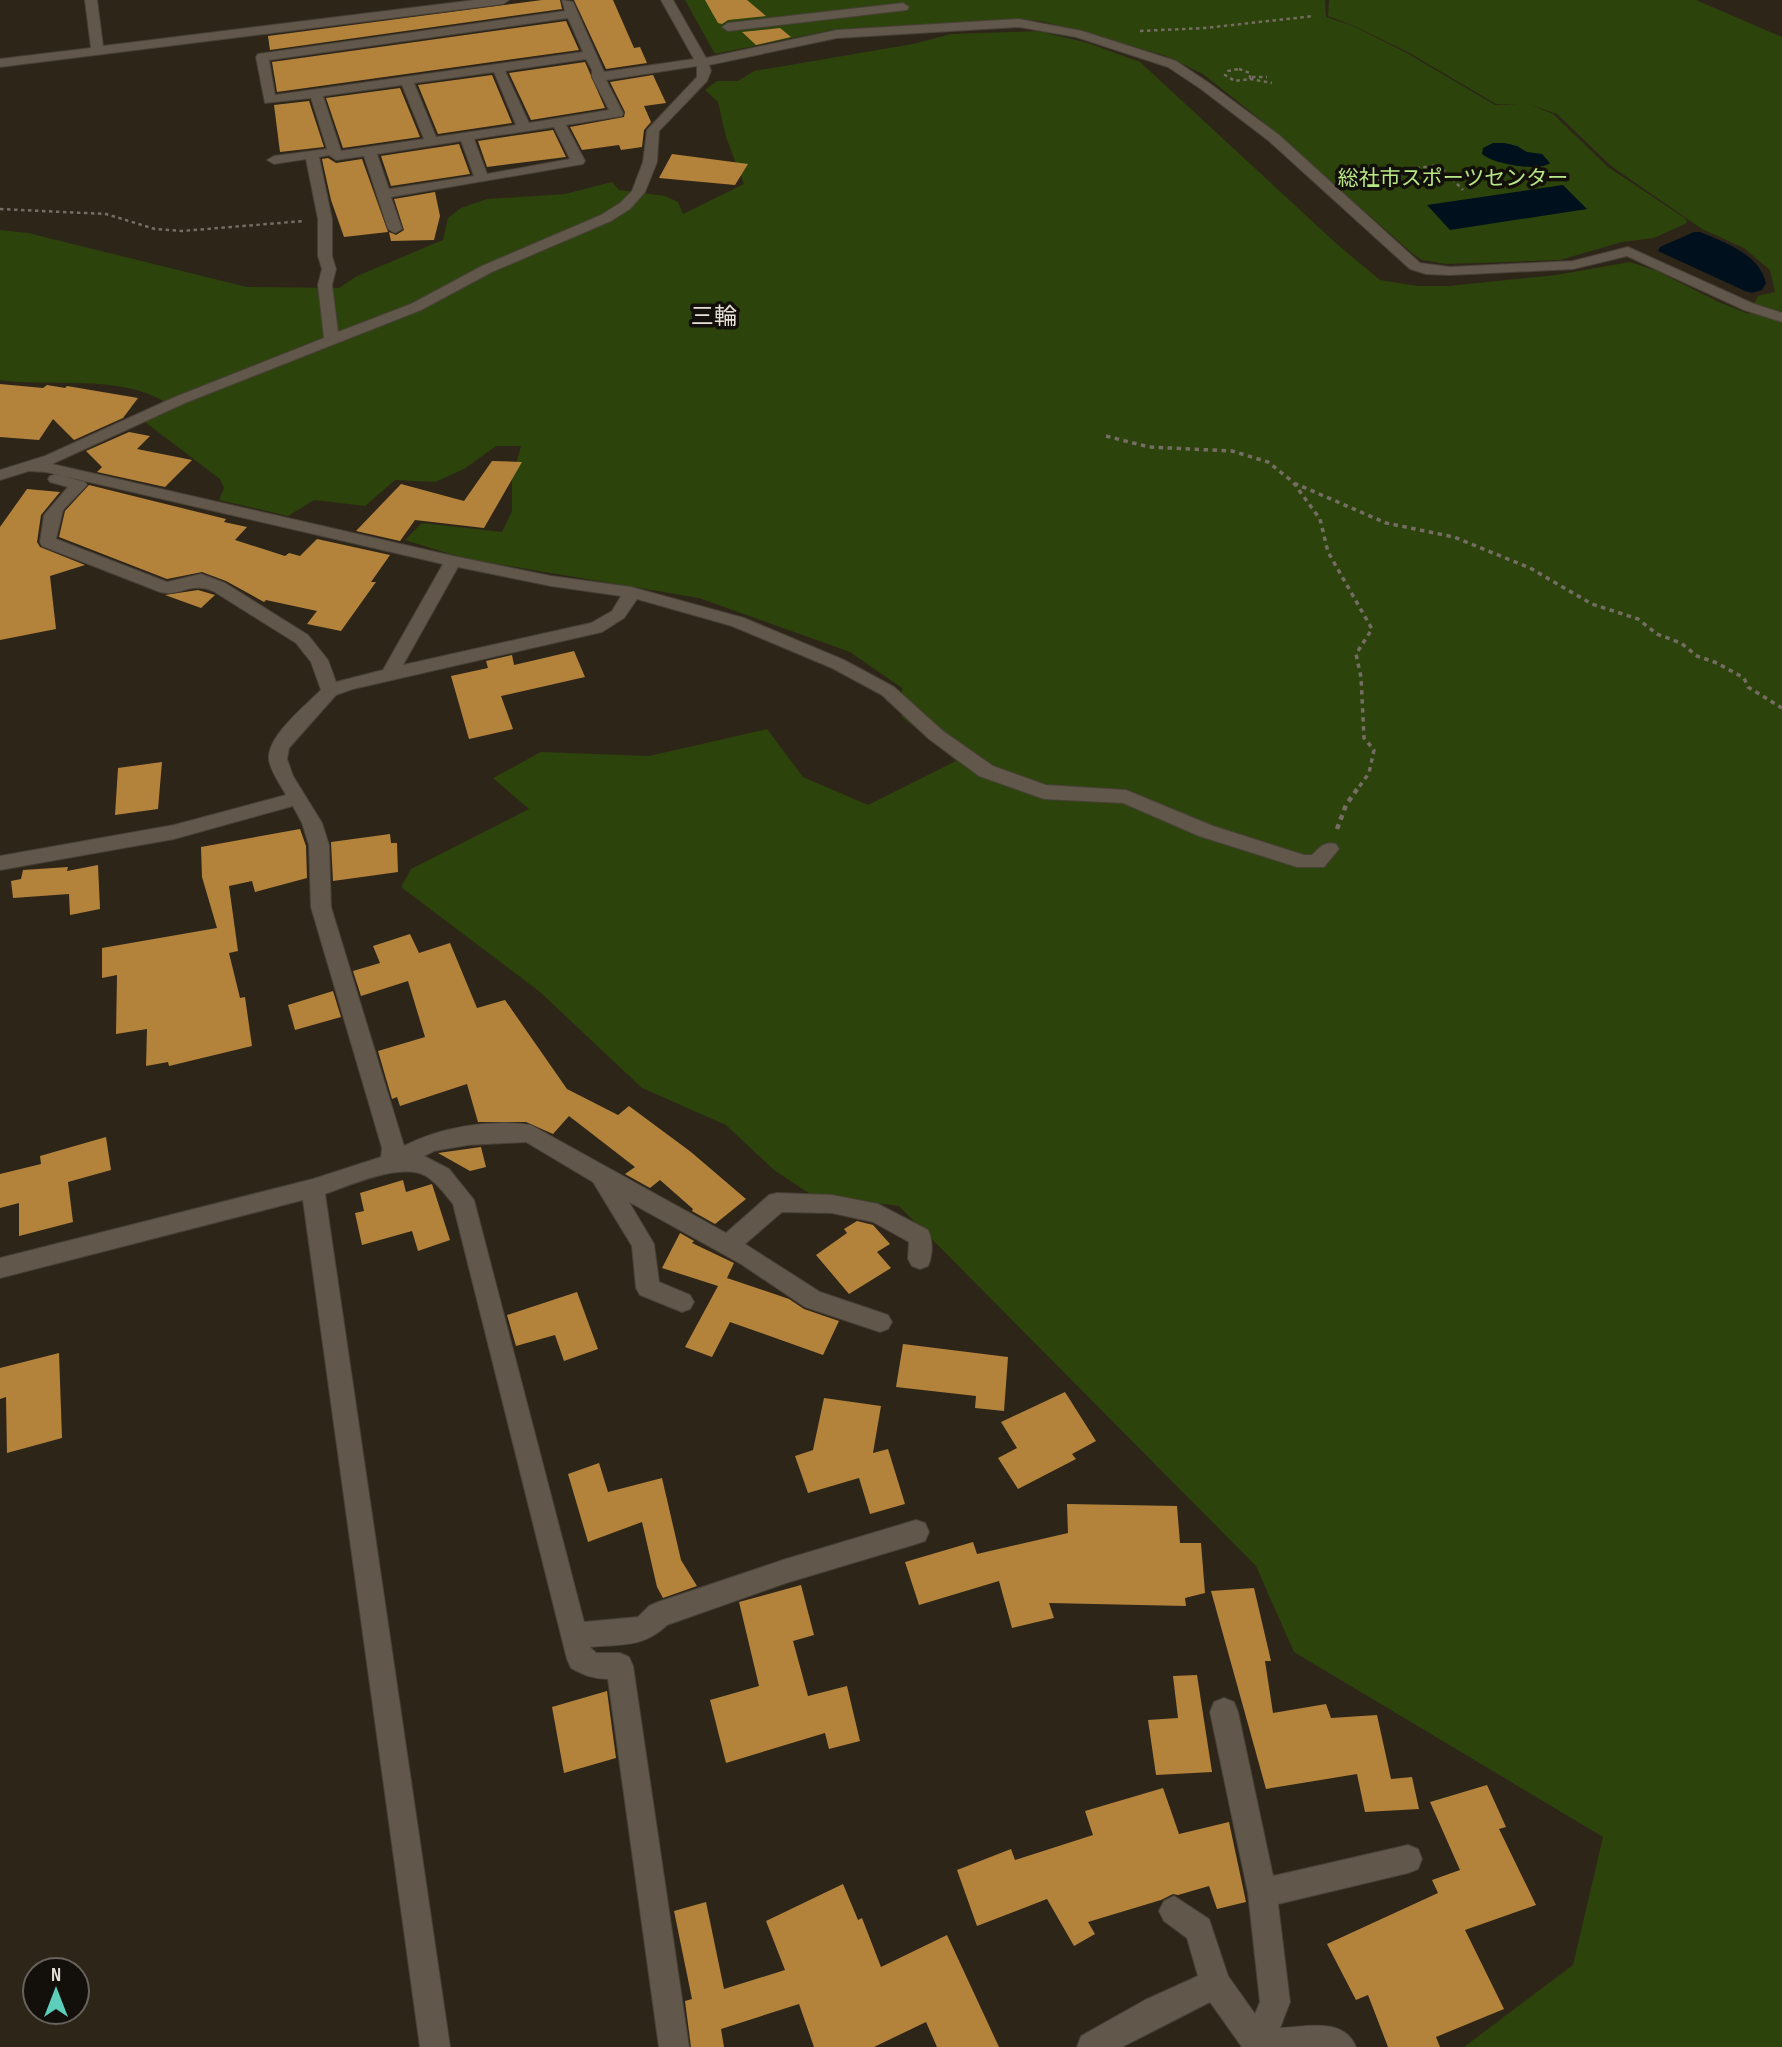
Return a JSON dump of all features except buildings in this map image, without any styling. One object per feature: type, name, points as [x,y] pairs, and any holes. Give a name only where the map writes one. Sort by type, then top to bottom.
[{"type":"street","points":[[91,0],[97,51]]},
{"type":"street","points":[[0,63],[503,0]]},
{"type":"street","points":[[316,93],[336,156],[617,113],[598,77],[598,71],[566,0]]},
{"type":"street","points":[[4,470],[51,458],[180,400],[416,307],[486,269],[606,218],[625,206],[643,182],[650,162],[653,130],[703,78],[705,71],[667,0]]},
{"type":"street","points":[[727,27],[903,7]]},
{"type":"street","points":[[571,14],[262,57],[269,100],[590,55]]},
{"type":"street","points":[[798,19],[815,38]]},
{"type":"street","points":[[598,77],[720,60],[837,34],[1036,24],[1085,36],[1172,64],[1274,138],[1415,265],[1426,270],[1573,265],[1628,251],[1749,307],[1782,318]]},
{"type":"street","points":[[498,68],[524,127]]},
{"type":"street","points":[[407,81],[431,141]]},
{"type":"street","points":[[383,194],[578,161],[558,122]]},
{"type":"street","points":[[466,136],[482,179]]},
{"type":"street","points":[[369,150],[395,229]]},
{"type":"street","points":[[274,160],[334,151]]},
{"type":"street","points":[[313,154],[325,219],[325,256],[329,269],[326,285],[332,340]]},
{"type":"street","points":[[4,470],[46,467],[453,561],[551,581],[631,592],[677,604],[738,622],[838,664],[868,680],[888,691],[936,735],[986,771],[1044,792],[1126,797],[1206,831],[1304,862],[1317,862],[1329,849]]},
{"type":"street","points":[[4,470],[79,485],[57,506],[49,519],[48,542],[166,588],[201,579],[219,587],[302,639],[319,660],[330,691]]},
{"type":"street","points":[[389,674],[453,561]]},
{"type":"street","points":[[614,621],[625,608],[631,592]]},
{"type":"street","points":[[392,1163],[393,1148],[321,907],[319,845],[312,823],[284,776],[278,759],[280,747],[330,691],[348,684],[596,628],[641,609],[677,604]]},
{"type":"street","points":[[0,863],[174,832],[299,798]]},
{"type":"street","points":[[0,1268],[313,1188],[392,1163],[430,1143],[468,1136],[517,1132],[531,1134],[601,1176],[728,1245],[813,1300],[880,1322]]},
{"type":"street","points":[[392,1163],[408,1161],[435,1168],[463,1200],[580,1659],[594,1666],[620,1666],[674,2047]]},
{"type":"street","points":[[601,1176],[643,1244],[648,1288],[682,1302]]},
{"type":"street","points":[[313,1188],[435,2047]]},
{"type":"street","points":[[728,1245],[778,1202],[832,1204],[878,1214],[920,1237],[920,1259]]},
{"type":"street","points":[[574,1636],[644,1629],[658,1615],[786,1571],[916,1532]]},
{"type":"street","points":[[1224,1712],[1262,1893],[1275,2002],[1257,2045]]},
{"type":"street","points":[[1262,1893],[1408,1859]]},
{"type":"street","points":[[1174,1911],[1199,1929],[1215,1984],[1257,2045]]},
{"type":"street","points":[[1092,2047],[1156,2011],[1215,1984]]},
{"type":"street","points":[[1257,2045],[1333,2041],[1341,2047]]},
{"type":"path","points":[[1085,36],[1098,30],[1202,30],[1255,21],[1314,16]]},
{"type":"path","points":[[1267,76],[1251,78],[1235,81],[1225,75],[1228,71],[1239,69],[1247,71],[1251,78],[1272,83]]},
{"type":"path","points":[[1397,172],[1395,179],[1360,185],[1350,182],[1351,177],[1439,165],[1463,190]]},
{"type":"path","points":[[0,209],[31,215],[119,216],[162,230],[226,230],[248,225],[325,219]]},
{"type":"path","points":[[1106,436],[1149,447],[1232,451],[1268,462],[1293,482],[1386,523],[1454,537],[1530,568],[1592,604],[1638,619],[1657,634],[1681,643],[1697,656],[1717,663],[1744,678],[1748,687],[1782,708]]},
{"type":"path","points":[[1293,482],[1320,519],[1328,552],[1370,621],[1372,629],[1356,654],[1361,677],[1364,737],[1374,750],[1369,773],[1346,805],[1329,849]]},
{"type":"green space","name":"総社市スポーツセンター","points":[[685,0],[1325,0],[1326,17],[1353,26],[1405,52],[1495,105],[1518,104],[1496,104],[1406,51],[1354,26],[1328,16],[1329,0],[1696,0],[1782,37],[1782,2047],[1464,2047],[1573,1965],[1603,1837],[1294,1652],[1256,1566],[899,1206],[810,1194],[774,1170],[726,1125],[642,1088],[540,992],[401,887],[411,869],[529,809],[493,778],[541,752],[649,756],[767,729],[803,777],[868,805],[956,761],[902,717],[902,688],[850,652],[699,598],[463,558],[405,540],[422,523],[502,532],[512,511],[512,479],[521,446],[496,446],[464,469],[435,482],[395,480],[365,506],[314,500],[288,516],[219,500],[224,488],[220,479],[145,422],[174,408],[155,397],[113,385],[0,380],[0,230],[28,233],[247,287],[339,288],[357,276],[443,240],[448,218],[461,208],[487,199],[565,194],[612,182],[619,190],[665,196],[678,202],[683,214],[744,184],[726,137],[718,102],[705,90],[717,81],[738,81],[754,71],[913,44],[951,34],[1038,31],[1088,43],[1140,62],[1339,246],[1380,280],[1417,286],[1449,286],[1556,275],[1630,262],[1657,271],[1749,314],[1758,296],[1775,292],[1770,270],[1744,248],[1702,229],[1611,166],[1557,114],[1529,104],[1553,114],[1608,167],[1686,219],[1687,223],[1654,238],[1622,242],[1560,260],[1446,264],[1422,260],[1266,124],[1203,74],[1163,55],[1041,21],[1022,20],[837,29],[715,54]]},
{"type":"water","points":[[1493,143],[1505,143],[1527,152],[1542,154],[1550,163],[1536,167],[1516,166],[1482,154],[1483,148]]},
{"type":"water","points":[[1563,185],[1587,209],[1450,230],[1427,205]]},
{"type":"water","points":[[1694,232],[1720,241],[1749,257],[1762,273],[1766,283],[1762,290],[1752,293],[1745,291],[1658,251],[1660,247]]},
{"type":"district","name":"三輪","points":[[714,317]]}]
